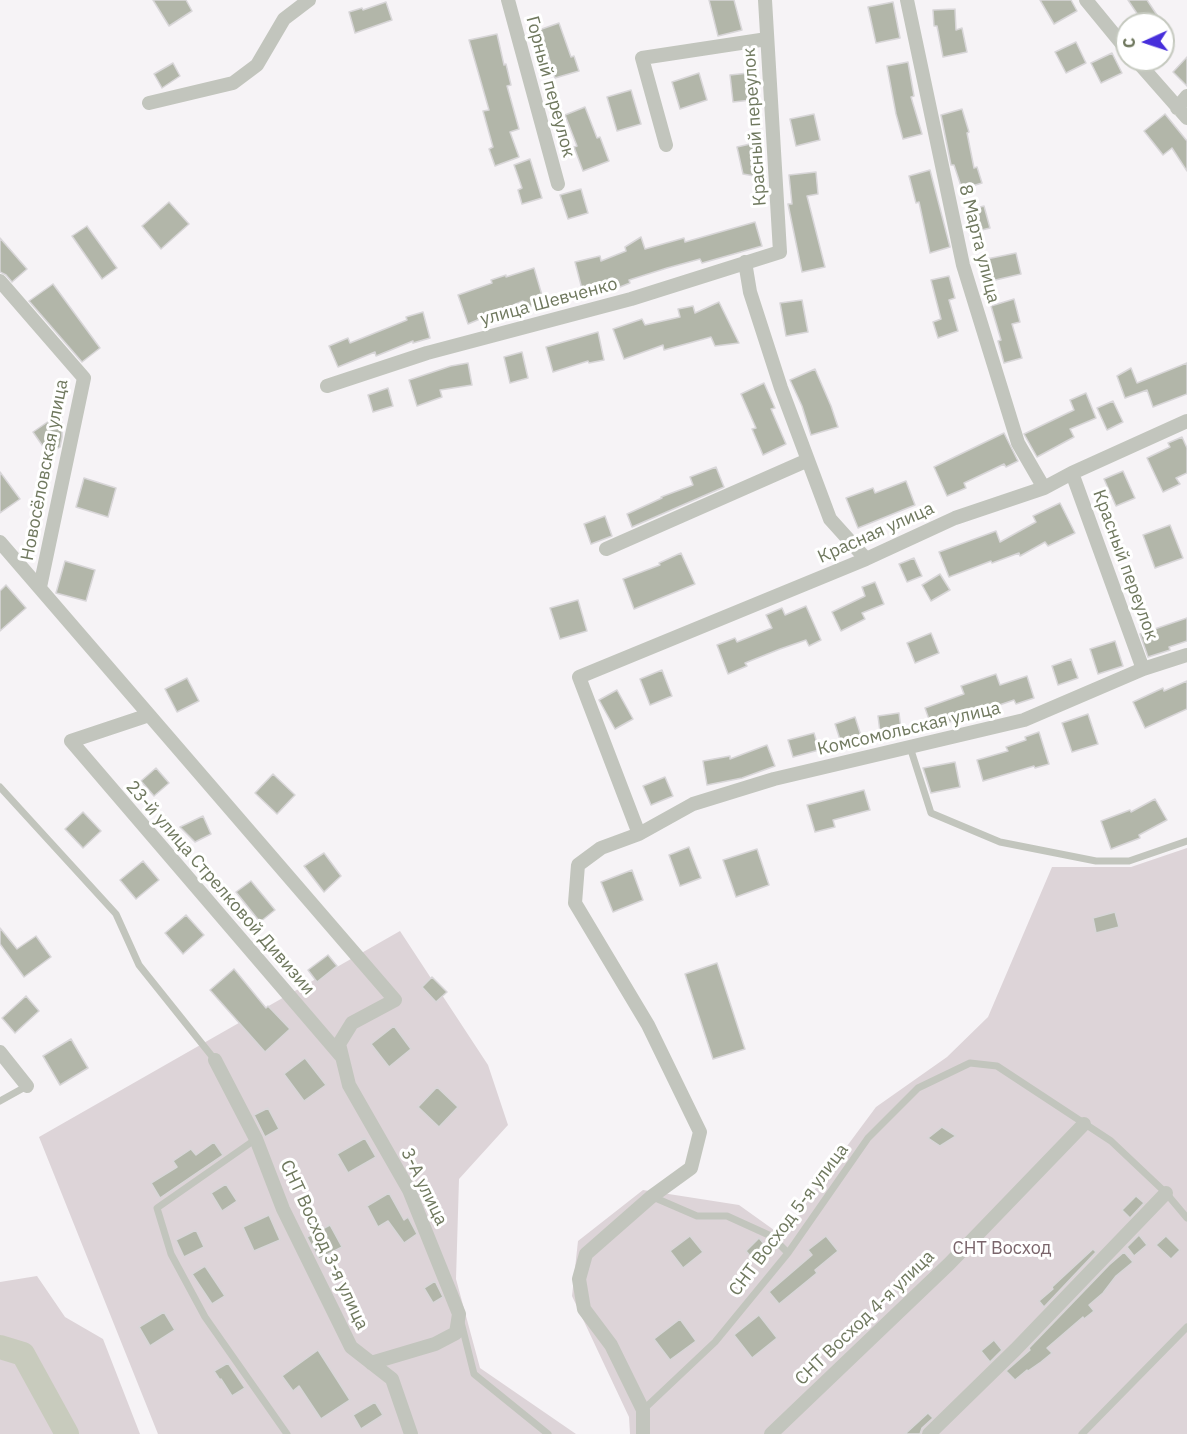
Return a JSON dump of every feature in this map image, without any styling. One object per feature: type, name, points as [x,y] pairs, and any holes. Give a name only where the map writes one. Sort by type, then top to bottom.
[{"type":"street","points":[[149,103],[233,82],[257,65],[284,19],[309,0]]},
{"type":"street","name":"Горный переулок","points":[[508,0],[558,184]]},
{"type":"street","name":"Красный переулок","points":[[765,0],[780,252]]},
{"type":"street","name":"8 Марта улица","points":[[908,0],[963,265],[1018,443],[1044,488]]},
{"type":"street","points":[[1086,0],[1115,35]]},
{"type":"street","points":[[666,145],[642,58],[767,39]]},
{"type":"street","points":[[1146,72],[1182,113]]},
{"type":"street","points":[[1182,113],[1187,96]]},
{"type":"street","name":"улица Шевченко","points":[[327,386],[427,353],[631,299],[780,252]]},
{"type":"street","points":[[745,262],[750,292],[781,388],[830,519],[866,559]]},
{"type":"street","name":"Новосёловская улица","points":[[0,281],[84,378],[40,587]]},
{"type":"street","name":"Красная улица","points":[[639,834],[579,677],[866,559],[956,518],[1044,488],[1187,421]]},
{"type":"street","points":[[606,549],[808,460]]},
{"type":"street","name":"Красный переулок","points":[[1072,473],[1143,669]]},
{"type":"street","points":[[0,542],[149,715]]},
{"type":"street","name":"Комсомольская улица","points":[[651,1197],[691,1168],[700,1132],[648,1025],[575,903],[578,865],[602,848],[639,834],[693,804],[774,779],[1024,720],[1143,669],[1187,655]]},
{"type":"street","name":"23-й улица Стрелковой Дивизии","points":[[149,715],[71,741],[342,1057]]},
{"type":"street","name":"3-А улица","points":[[149,715],[395,1000],[352,1023],[339,1044],[349,1085],[409,1190],[459,1314]]},
{"type":"street","points":[[0,1052],[27,1086]]},
{"type":"street","name":"СНТ Восход 3-я улица","points":[[215,1060],[256,1139],[283,1209],[351,1347],[392,1379],[411,1434]]},
{"type":"street","name":"СНТ Восход 4-я улица","points":[[771,1434],[949,1264],[1084,1124]]},
{"type":"street","points":[[929,1434],[1016,1349],[1166,1193]]},
{"type":"street","points":[[643,1434],[643,1410],[611,1345],[584,1309],[579,1279],[586,1254],[651,1197]]},
{"type":"street","points":[[372,1363],[435,1344],[456,1333],[459,1314]]},
{"type":"lane","points":[[910,747],[931,813],[1000,842],[1096,861],[1129,861],[1187,841]]},
{"type":"lane","points":[[0,787],[116,914],[139,965],[215,1060]]},
{"type":"lane","name":"СНТ Восход 5-я улица","points":[[643,1410],[715,1342],[788,1253],[868,1138],[918,1088],[970,1063],[997,1066],[1084,1124]]},
{"type":"lane","points":[[0,1101],[27,1086]]},
{"type":"lane","points":[[1084,1124],[1111,1141],[1166,1193],[1187,1218]]},
{"type":"lane","points":[[256,1139],[157,1208],[171,1254],[205,1317],[287,1434]]},
{"type":"lane","points":[[651,1197],[697,1216],[727,1216],[771,1236],[788,1253]]},
{"type":"lane","points":[[459,1314],[474,1374],[548,1434]]},
{"type":"lane","points":[[1082,1434],[1187,1327]]},
{"type":"green space","name":"СНТ Восход","points":[[1187,848],[1187,1434],[630,1434],[629,1417],[572,1296],[578,1241],[643,1190],[739,1205],[781,1235],[876,1107],[947,1057],[988,1017],[1052,867],[1131,867]]},
{"type":"green space","points":[[400,931],[488,1065],[508,1125],[459,1179],[456,1279],[480,1368],[576,1434],[158,1434],[39,1137]]},
{"type":"green space","points":[[37,1276],[65,1317],[103,1339],[140,1434],[0,1434],[0,1282]]},
{"type":"building","points":[[153,0],[186,0],[192,11],[169,26]]},
{"type":"building","points":[[709,0],[734,0],[742,30],[718,36]]},
{"type":"building","points":[[1040,0],[1071,0],[1077,11],[1054,24]]},
{"type":"building","points":[[1128,0],[1147,0],[1155,12],[1136,12]]},
{"type":"building","points":[[386,2],[392,20],[355,33],[349,12]]},
{"type":"building","points":[[893,2],[900,38],[876,43],[868,7]]},
{"type":"building","points":[[955,9],[956,30],[962,28],[967,52],[943,57],[937,26],[934,26],[933,10]]},
{"type":"building","points":[[559,23],[571,57],[574,56],[579,71],[555,78],[546,48],[542,49],[536,31]]},
{"type":"building","points":[[497,34],[511,85],[507,86],[519,129],[510,132],[519,157],[495,166],[489,149],[493,147],[483,111],[489,110],[469,40]]},
{"type":"building","points":[[1076,42],[1086,63],[1066,73],[1055,52]]},
{"type":"building","points":[[1112,53],[1115,59],[1115,72],[1122,73],[1101,83],[1091,63]]},
{"type":"building","points":[[1187,57],[1187,86],[1173,72]]},
{"type":"building","points":[[908,62],[914,96],[911,97],[922,134],[903,139],[887,66]]},
{"type":"building","points":[[173,63],[180,76],[162,88],[154,74]]},
{"type":"building","points":[[699,73],[707,100],[680,109],[672,82]]},
{"type":"building","points":[[749,73],[752,100],[733,102],[730,75]]},
{"type":"building","points":[[631,90],[641,124],[617,131],[607,97]]},
{"type":"building","points":[[585,107],[609,161],[583,171],[574,147],[577,146],[565,115]]},
{"type":"building","points":[[962,109],[969,132],[967,133],[974,168],[977,167],[982,183],[962,189],[954,165],[951,165],[941,115]]},
{"type":"building","points":[[814,114],[820,140],[796,146],[790,119]]},
{"type":"building","points":[[1165,114],[1187,141],[1187,171],[1172,148],[1163,155],[1144,131]]},
{"type":"building","points":[[759,142],[766,178],[743,174],[737,147]]},
{"type":"building","points":[[530,159],[542,198],[522,204],[518,190],[522,188],[514,165]]},
{"type":"building","points":[[930,170],[950,247],[930,253],[919,202],[916,203],[909,176]]},
{"type":"building","points":[[816,172],[818,194],[807,196],[825,267],[802,272],[788,204],[792,204],[789,175]]},
{"type":"building","points":[[581,189],[588,213],[568,219],[560,195]]},
{"type":"building","points":[[169,202],[189,224],[161,249],[142,226]]},
{"type":"building","points":[[984,206],[990,228],[969,233],[964,211]]},
{"type":"building","points":[[755,222],[762,246],[702,263],[700,259],[667,268],[629,280],[630,283],[620,287],[617,280],[582,289],[575,262],[600,256],[601,261],[626,251],[625,247],[641,237],[645,249],[684,238],[685,242]]},
{"type":"building","points":[[87,226],[117,268],[102,279],[72,236]]},
{"type":"building","points":[[0,238],[27,269],[12,282],[0,272]]},
{"type":"building","points":[[1016,253],[1021,274],[987,282],[982,260]]},
{"type":"building","points":[[534,268],[544,302],[525,308],[523,301],[468,324],[458,295],[492,283],[491,280]]},
{"type":"building","points":[[949,276],[955,298],[949,300],[958,331],[938,338],[933,322],[941,319],[931,280]]},
{"type":"building","points":[[53,284],[100,348],[82,362],[29,301]]},
{"type":"building","points":[[1014,299],[1020,322],[1012,324],[1022,358],[1004,363],[998,341],[1001,340],[991,306]]},
{"type":"building","points":[[802,300],[808,332],[786,336],[780,303]]},
{"type":"building","points":[[719,302],[739,343],[715,346],[711,337],[664,350],[663,345],[624,359],[613,329],[642,319],[645,325],[680,317],[678,309],[693,306],[695,313]]},
{"type":"building","points":[[423,312],[430,338],[413,343],[413,341],[376,356],[375,352],[338,367],[329,346],[348,338],[350,343],[407,320],[406,317]]},
{"type":"building","points":[[598,332],[604,360],[589,363],[588,361],[553,372],[546,347]]},
{"type":"building","points":[[522,352],[528,378],[510,383],[504,357]]},
{"type":"building","points":[[468,363],[472,385],[440,390],[442,397],[417,406],[409,380],[451,366]]},
{"type":"building","points":[[1187,363],[1187,394],[1153,407],[1147,390],[1125,398],[1117,376],[1131,368],[1137,383]]},
{"type":"building","points":[[815,369],[838,427],[811,435],[802,406],[790,380]]},
{"type":"building","points":[[764,383],[775,408],[771,409],[786,444],[763,455],[752,429],[756,428],[741,394]]},
{"type":"building","points":[[388,388],[393,406],[373,412],[368,395]]},
{"type":"building","points":[[1086,393],[1096,418],[1070,429],[1074,437],[1037,457],[1024,434],[1074,410],[1070,400]]},
{"type":"building","points":[[1113,401],[1123,422],[1107,430],[1097,408]]},
{"type":"building","points":[[62,412],[60,447],[49,455],[33,432]]},
{"type":"building","points":[[1004,433],[1018,461],[1006,467],[1004,464],[964,483],[966,488],[947,496],[934,467]]},
{"type":"building","points":[[1182,437],[1187,448],[1187,473],[1176,478],[1180,484],[1163,492],[1147,458],[1170,447],[1168,443]]},
{"type":"building","points":[[716,467],[724,487],[632,527],[627,514],[661,497],[693,485],[690,477]]},
{"type":"building","points":[[1123,471],[1135,498],[1116,506],[1104,479]]},
{"type":"building","points":[[0,472],[20,499],[0,513]]},
{"type":"building","points":[[84,478],[116,488],[108,517],[76,507]]},
{"type":"building","points":[[906,481],[915,505],[858,528],[846,498],[873,488],[875,493]]},
{"type":"building","points":[[1060,503],[1075,533],[1048,546],[1045,542],[1020,556],[1019,553],[992,563],[991,561],[949,577],[939,552],[996,531],[1000,542],[1036,522],[1033,516]]},
{"type":"building","points":[[605,516],[612,536],[591,544],[584,524]]},
{"type":"building","points":[[1170,525],[1183,558],[1155,568],[1143,535]]},
{"type":"building","points":[[681,553],[695,584],[634,609],[623,579],[660,565],[659,563]]},
{"type":"building","points":[[914,558],[922,576],[907,582],[899,564]]},
{"type":"building","points":[[65,561],[95,570],[86,601],[56,593]]},
{"type":"building","points":[[940,574],[950,590],[931,601],[922,585]]},
{"type":"building","points":[[875,582],[884,604],[862,613],[865,619],[841,631],[832,612],[865,596],[862,587]]},
{"type":"building","points":[[6,585],[26,608],[0,631],[0,591]]},
{"type":"building","points":[[578,600],[587,631],[560,639],[550,608]]},
{"type":"building","points":[[806,606],[821,640],[809,646],[806,640],[780,649],[745,663],[747,666],[728,674],[717,645],[735,638],[737,642],[772,628],[766,615],[782,608],[785,615]]},
{"type":"building","points":[[1187,618],[1187,641],[1169,647],[1170,650],[1148,657],[1140,634]]},
{"type":"building","points":[[931,633],[939,653],[915,663],[907,643]]},
{"type":"building","points":[[1115,641],[1123,666],[1098,674],[1090,649]]},
{"type":"building","points":[[1071,659],[1078,678],[1058,685],[1052,666]]},
{"type":"building","points":[[662,670],[672,696],[650,705],[640,679]]},
{"type":"building","points":[[996,674],[1000,685],[1027,676],[1034,698],[1016,704],[1014,700],[932,728],[925,708],[964,694],[961,686]]},
{"type":"building","points":[[187,678],[199,701],[177,712],[165,689]]},
{"type":"building","points":[[1187,681],[1187,709],[1145,728],[1133,702],[1163,688],[1164,691]]},
{"type":"building","points":[[617,690],[633,719],[615,729],[599,700]]},
{"type":"building","points":[[899,713],[902,737],[881,740],[878,716]]},
{"type":"building","points":[[1088,714],[1098,744],[1072,752],[1062,723]]},
{"type":"building","points":[[855,717],[863,742],[843,749],[835,724]]},
{"type":"building","points":[[1039,732],[1049,764],[1035,768],[1034,766],[983,781],[977,760],[1008,751],[1006,747],[1026,740],[1025,737]]},
{"type":"building","points":[[814,733],[819,750],[793,757],[788,740]]},
{"type":"building","points":[[767,745],[775,766],[742,778],[707,785],[703,761],[730,756],[730,759]]},
{"type":"building","points":[[955,762],[960,787],[931,793],[923,768]]},
{"type":"building","points":[[156,768],[169,783],[154,796],[141,781]]},
{"type":"building","points":[[273,774],[295,795],[277,814],[255,793]]},
{"type":"building","points":[[665,777],[673,796],[651,805],[643,786]]},
{"type":"building","points":[[864,790],[870,810],[833,820],[835,827],[815,832],[807,805]]},
{"type":"building","points":[[1155,799],[1167,820],[1139,835],[1140,838],[1111,849],[1101,821],[1130,810],[1131,812]]},
{"type":"building","points":[[83,812],[101,831],[83,848],[65,829]]},
{"type":"building","points":[[203,816],[211,834],[195,842],[180,827]]},
{"type":"building","points":[[689,847],[701,878],[680,886],[669,855]]},
{"type":"building","points":[[757,849],[769,885],[736,897],[723,860]]},
{"type":"building","points":[[324,853],[341,876],[324,892],[304,866]]},
{"type":"building","points":[[143,861],[159,880],[136,899],[120,880]]},
{"type":"building","points":[[632,870],[643,900],[613,912],[601,882]]},
{"type":"building","points":[[251,881],[275,910],[260,922],[236,892]]},
{"type":"building","points":[[1115,912],[1119,927],[1096,933],[1093,918]]},
{"type":"building","points":[[186,915],[204,935],[183,954],[165,933]]},
{"type":"building","points":[[0,928],[17,949],[36,936],[51,957],[24,977],[0,944]]},
{"type":"building","points":[[328,955],[337,966],[317,982],[308,970]]},
{"type":"building","points":[[717,963],[745,1049],[713,1059],[685,974]]},
{"type":"building","points":[[234,969],[266,1008],[268,1006],[290,1029],[265,1052],[210,990]]},
{"type":"building","points":[[432,977],[447,992],[436,1002],[422,987]]},
{"type":"building","points":[[26,996],[39,1011],[15,1033],[2,1018]]},
{"type":"building","points":[[394,1026],[411,1049],[389,1067],[371,1044]]},
{"type":"building","points":[[71,1039],[88,1068],[60,1085],[43,1056]]},
{"type":"building","points":[[305,1058],[326,1085],[304,1101],[284,1074]]},
{"type":"building","points":[[437,1087],[458,1107],[439,1127],[418,1107]]},
{"type":"building","points":[[268,1108],[279,1129],[265,1137],[254,1115]]},
{"type":"building","points":[[942,1127],[956,1136],[940,1146],[928,1138]]},
{"type":"building","points":[[365,1138],[376,1157],[348,1173],[337,1154]]},
{"type":"building","points":[[214,1142],[223,1155],[160,1198],[151,1183],[177,1167],[173,1161],[191,1149],[196,1155]]},
{"type":"building","points":[[226,1184],[237,1201],[222,1211],[211,1193]]},
{"type":"building","points":[[389,1193],[404,1220],[408,1217],[417,1234],[404,1243],[388,1221],[378,1227],[367,1206]]},
{"type":"building","points":[[1136,1196],[1144,1203],[1130,1218],[1122,1210]]},
{"type":"building","points":[[269,1215],[280,1240],[254,1251],[243,1227]]},
{"type":"building","points":[[330,1225],[342,1247],[319,1259],[307,1237]]},
{"type":"building","points":[[196,1230],[204,1247],[184,1257],[176,1240]]},
{"type":"building","points":[[1139,1235],[1147,1245],[1134,1256],[1127,1247]]},
{"type":"building","points":[[690,1236],[703,1252],[683,1268],[670,1251]]},
{"type":"building","points":[[826,1236],[838,1251],[815,1270],[817,1273],[779,1304],[769,1292],[812,1255],[808,1250]]},
{"type":"building","points":[[1166,1236],[1180,1250],[1171,1259],[1156,1245]]},
{"type":"building","points":[[759,1238],[771,1252],[757,1264],[746,1251]]},
{"type":"building","points":[[1093,1249],[1096,1252],[1044,1307],[1039,1301]]},
{"type":"building","points":[[1124,1252],[1133,1262],[1116,1276],[1103,1293],[1089,1305],[1094,1311],[1084,1319],[1083,1317],[1047,1348],[1052,1353],[1015,1380],[1006,1371],[1030,1350],[1029,1348]]},
{"type":"building","points":[[205,1266],[225,1296],[212,1304],[192,1274]]},
{"type":"building","points":[[435,1281],[443,1297],[433,1303],[424,1288]]},
{"type":"building","points":[[164,1312],[175,1330],[150,1346],[139,1327]]},
{"type":"building","points":[[759,1315],[777,1338],[752,1358],[734,1335]]},
{"type":"building","points":[[680,1319],[696,1341],[670,1360],[654,1339]]},
{"type":"building","points":[[994,1340],[1002,1350],[990,1362],[981,1351]]},
{"type":"building","points":[[318,1350],[350,1400],[321,1419],[299,1386],[293,1391],[282,1376]]},
{"type":"building","points":[[228,1363],[245,1388],[232,1396],[214,1371]]},
{"type":"building","points":[[375,1402],[383,1415],[361,1429],[353,1415]]},
{"type":"building","points":[[928,1413],[933,1418],[922,1428],[920,1434],[905,1434]]},
{"type":"waterway","points":[[0,1347],[23,1354],[67,1434]]}]
